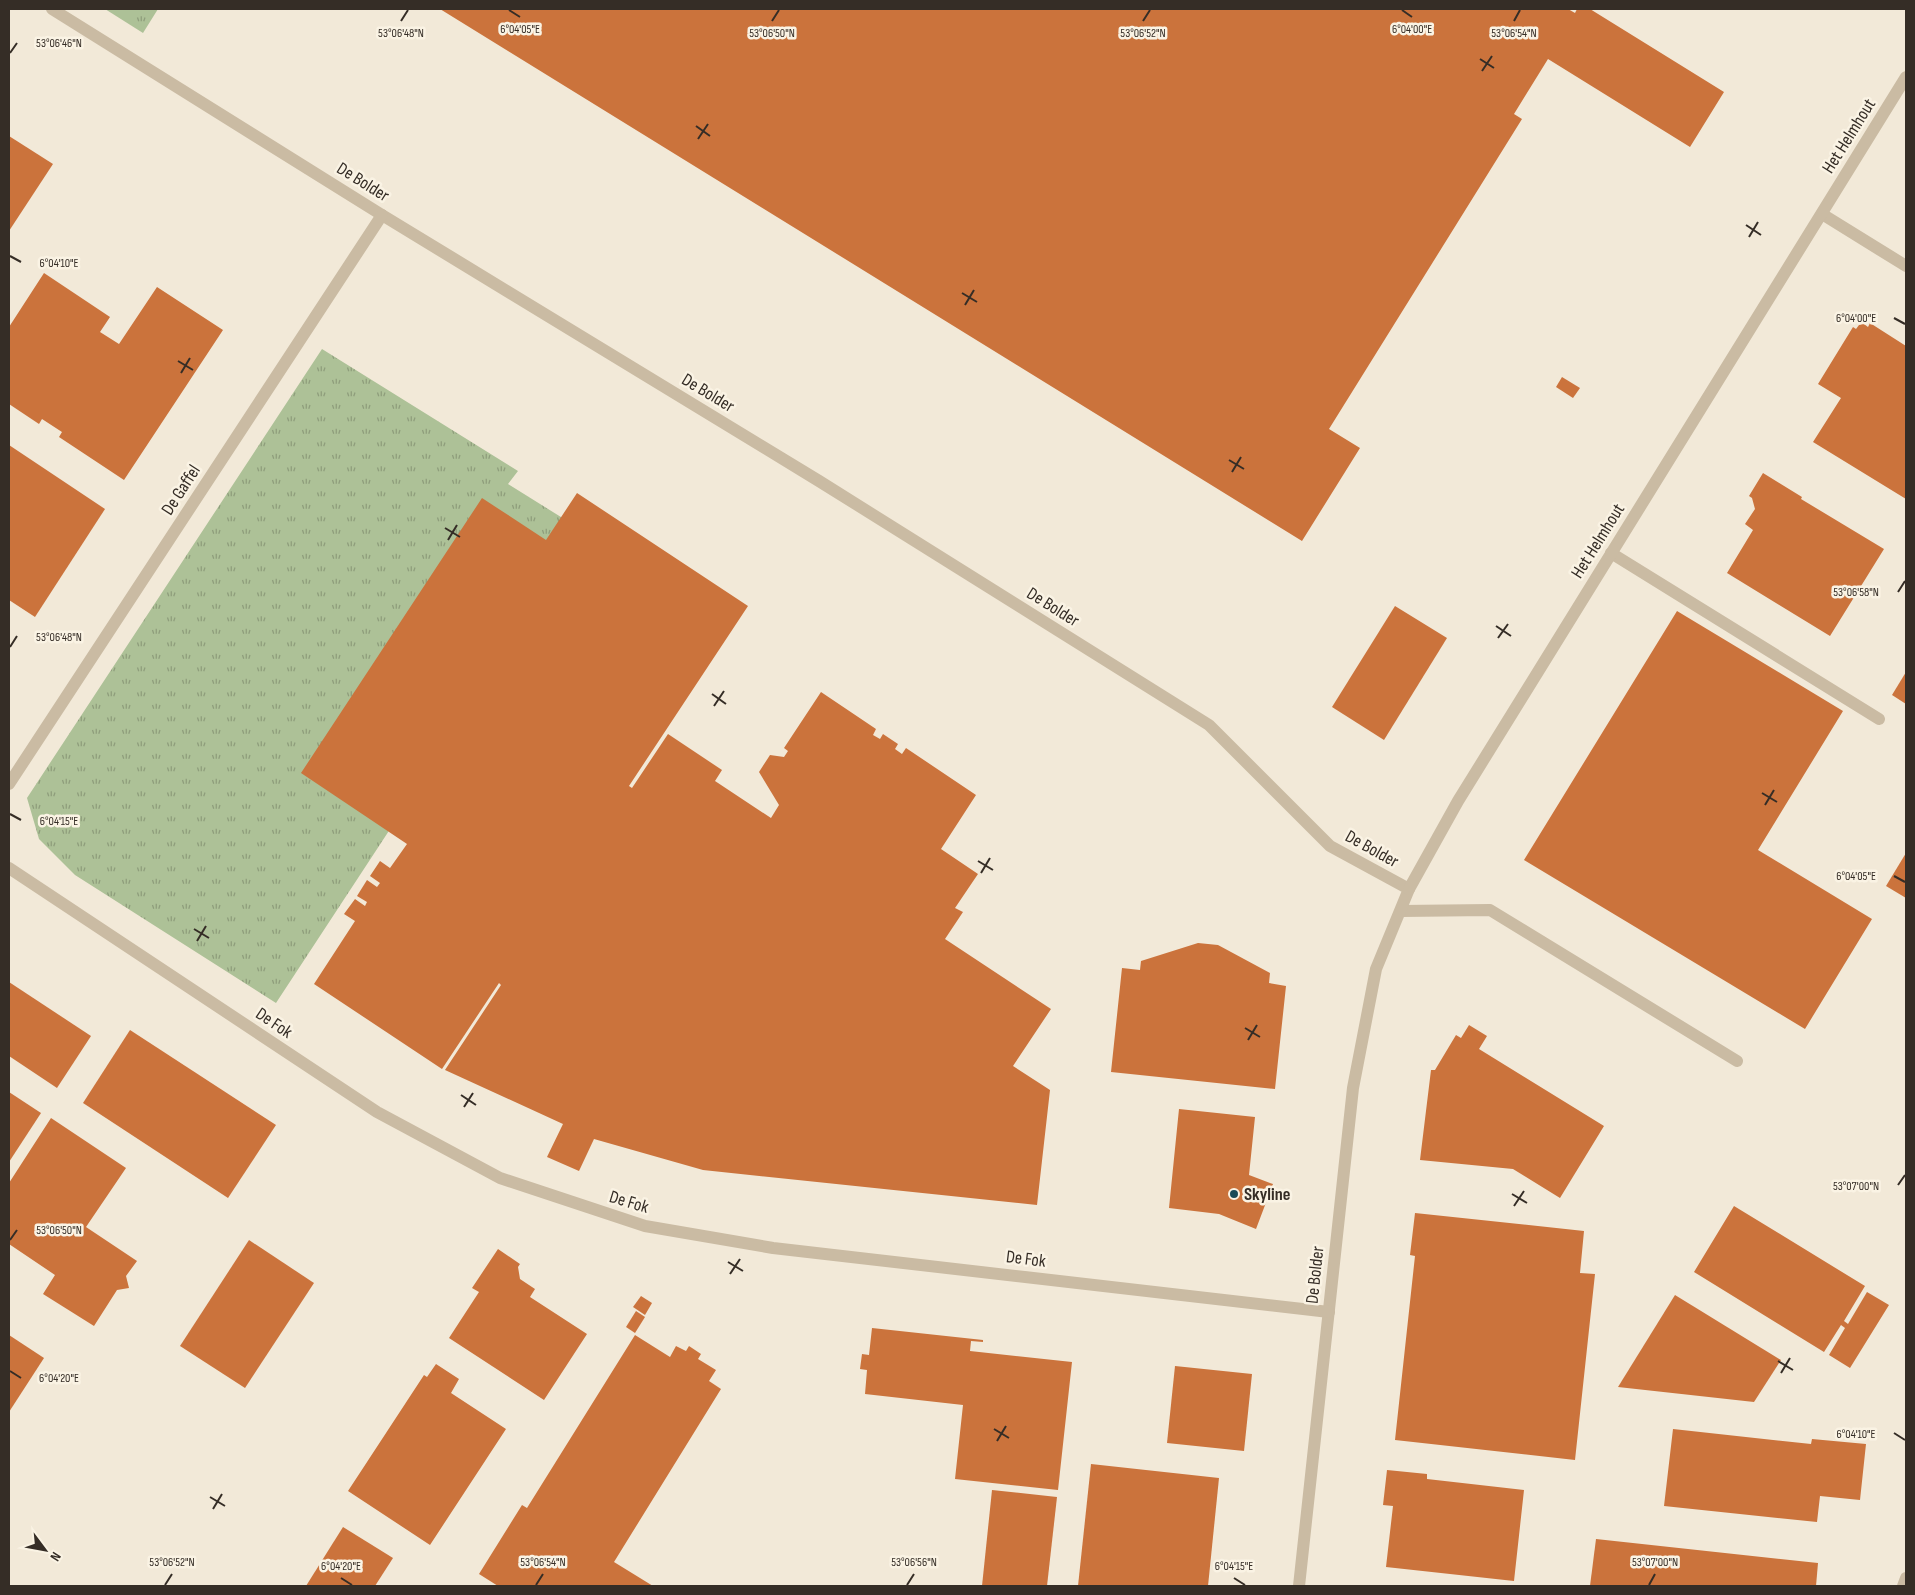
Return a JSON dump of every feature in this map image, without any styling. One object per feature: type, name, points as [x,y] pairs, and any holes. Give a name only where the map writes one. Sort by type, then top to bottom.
[{"type":"street","name":"De Bolder","points":[[52,9],[382,215],[832,489],[1209,725],[1330,846],[1409,890],[1376,969],[1353,1088],[1299,1586]]},
{"type":"street","name":"Het Helmhout","points":[[1409,890],[1458,801],[1906,77]]},
{"type":"street","points":[[1822,214],[1906,266]]},
{"type":"street","name":"De Gaffel","points":[[9,784],[382,215]]},
{"type":"street","points":[[1611,553],[1879,719]]},
{"type":"street","name":"De Fok","points":[[9,868],[377,1112],[500,1178],[645,1226],[774,1248],[1329,1312]]},
{"type":"street","points":[[1401,911],[1490,910],[1737,1061]]},
{"type":"street","points":[[1903,1586],[1906,1578]]},
{"type":"green space","points":[[105,9],[158,9],[143,33]]},
{"type":"green space","points":[[322,349],[518,471],[508,484],[585,532],[276,1003],[75,875],[39,839],[27,798]]},
{"type":"building","points":[[440,9],[1568,9],[1575,13],[1577,9],[1590,9],[1724,92],[1690,147],[1548,59],[1514,114],[1522,119],[1329,429],[1360,448],[1302,541]]},
{"type":"building","points":[[9,136],[53,164],[9,231]]},
{"type":"building","points":[[44,273],[110,317],[100,332],[119,344],[157,287],[223,330],[124,480],[59,437],[62,432],[42,419],[39,424],[9,404],[9,327]]},
{"type":"building","points":[[1870,323],[1906,346],[1906,499],[1813,442],[1841,398],[1818,384],[1853,327],[1856,329],[1859,325],[1864,324],[1868,327]]},
{"type":"building","points":[[1562,377],[1580,388],[1573,398],[1556,387]]},
{"type":"building","points":[[9,445],[105,509],[35,617],[9,600]]},
{"type":"building","points":[[1763,473],[1802,497],[1801,499],[1884,549],[1830,636],[1727,573],[1753,530],[1745,524],[1755,509],[1752,498],[1749,496]]},
{"type":"building","points":[[577,493],[748,606],[629,786],[632,788],[668,734],[722,770],[715,781],[771,818],[779,805],[759,772],[770,755],[784,757],[788,751],[784,748],[821,692],[876,729],[873,735],[880,739],[883,734],[898,744],[895,749],[902,754],[906,748],[976,795],[941,849],[978,874],[955,908],[963,912],[945,939],[1051,1009],[1013,1066],[1050,1090],[1037,1205],[703,1170],[594,1139],[579,1171],[547,1157],[563,1124],[445,1070],[501,985],[499,983],[442,1069],[314,984],[355,921],[344,914],[355,899],[365,906],[367,902],[357,896],[367,880],[377,887],[380,883],[370,876],[380,861],[390,868],[407,844],[301,773],[482,498],[546,540]]},
{"type":"building","points":[[1395,606],[1447,638],[1384,740],[1332,707]]},
{"type":"building","points":[[1677,611],[1843,711],[1758,850],[1872,919],[1805,1029],[1524,860]]},
{"type":"building","points":[[1906,672],[1906,704],[1892,695]]},
{"type":"building","points":[[1906,853],[1906,898],[1886,886]]},
{"type":"building","points":[[1198,943],[1218,945],[1270,973],[1269,983],[1286,986],[1275,1089],[1111,1072],[1122,968],[1140,970],[1141,961]]},
{"type":"building","points":[[9,982],[91,1036],[57,1088],[9,1056]]},
{"type":"building","points":[[1469,1025],[1487,1036],[1479,1049],[1604,1126],[1560,1198],[1513,1169],[1420,1160],[1431,1070],[1435,1070],[1456,1035],[1461,1038]]},
{"type":"building","points":[[130,1030],[276,1125],[228,1198],[83,1103]]},
{"type":"building","points":[[9,1092],[41,1113],[9,1162]]},
{"type":"building","points":[[1179,1109],[1255,1117],[1249,1175],[1273,1184],[1256,1229],[1219,1214],[1169,1208]]},
{"type":"building","points":[[51,1118],[126,1168],[86,1227],[137,1261],[126,1276],[129,1288],[117,1290],[94,1326],[43,1294],[55,1275],[9,1244],[9,1183]]},
{"type":"building","points":[[1734,1206],[1865,1286],[1844,1321],[1848,1324],[1867,1292],[1889,1305],[1850,1368],[1829,1355],[1845,1328],[1841,1325],[1824,1352],[1694,1272]]},
{"type":"building","points":[[1415,1213],[1584,1231],[1580,1273],[1595,1274],[1575,1460],[1395,1440],[1415,1256],[1410,1255]]},
{"type":"building","points":[[249,1240],[314,1283],[245,1388],[180,1346]]},
{"type":"building","points":[[498,1249],[520,1264],[518,1267],[520,1279],[535,1289],[530,1297],[587,1334],[544,1400],[449,1338],[479,1292],[472,1288]]},
{"type":"building","points":[[1675,1295],[1781,1360],[1754,1402],[1618,1387]]},
{"type":"building","points":[[641,1296],[652,1303],[645,1315],[633,1307]]},
{"type":"building","points":[[636,1311],[645,1317],[635,1333],[626,1327]]},
{"type":"building","points":[[872,1328],[983,1340],[983,1342],[971,1341],[970,1351],[1072,1362],[1058,1490],[955,1479],[963,1405],[865,1394],[867,1370],[860,1369],[862,1354],[869,1355]]},
{"type":"building","points":[[9,1335],[44,1358],[9,1412]]},
{"type":"building","points":[[635,1335],[670,1357],[676,1346],[686,1351],[689,1346],[701,1354],[698,1359],[716,1370],[709,1381],[721,1389],[614,1562],[653,1586],[498,1586],[479,1574],[522,1505],[527,1508]]},
{"type":"building","points":[[436,1364],[459,1379],[451,1393],[506,1429],[430,1545],[348,1491],[424,1375],[427,1377]]},
{"type":"building","points":[[1175,1366],[1252,1374],[1244,1451],[1167,1443]]},
{"type":"building","points":[[1673,1429],[1811,1444],[1812,1439],[1866,1444],[1860,1500],[1820,1496],[1817,1522],[1664,1506]]},
{"type":"building","points":[[1091,1464],[1219,1478],[1208,1586],[1078,1586]]},
{"type":"building","points":[[1387,1470],[1427,1474],[1427,1479],[1524,1490],[1514,1581],[1386,1567],[1393,1506],[1383,1505]]},
{"type":"building","points":[[992,1490],[1057,1497],[1047,1586],[982,1586]]},
{"type":"building","points":[[343,1527],[393,1558],[375,1586],[306,1586]]},
{"type":"building","points":[[1596,1539],[1818,1563],[1816,1586],[1590,1586]]},
{"type":"place","name":"Skyline","points":[[1234,1194]]}]
